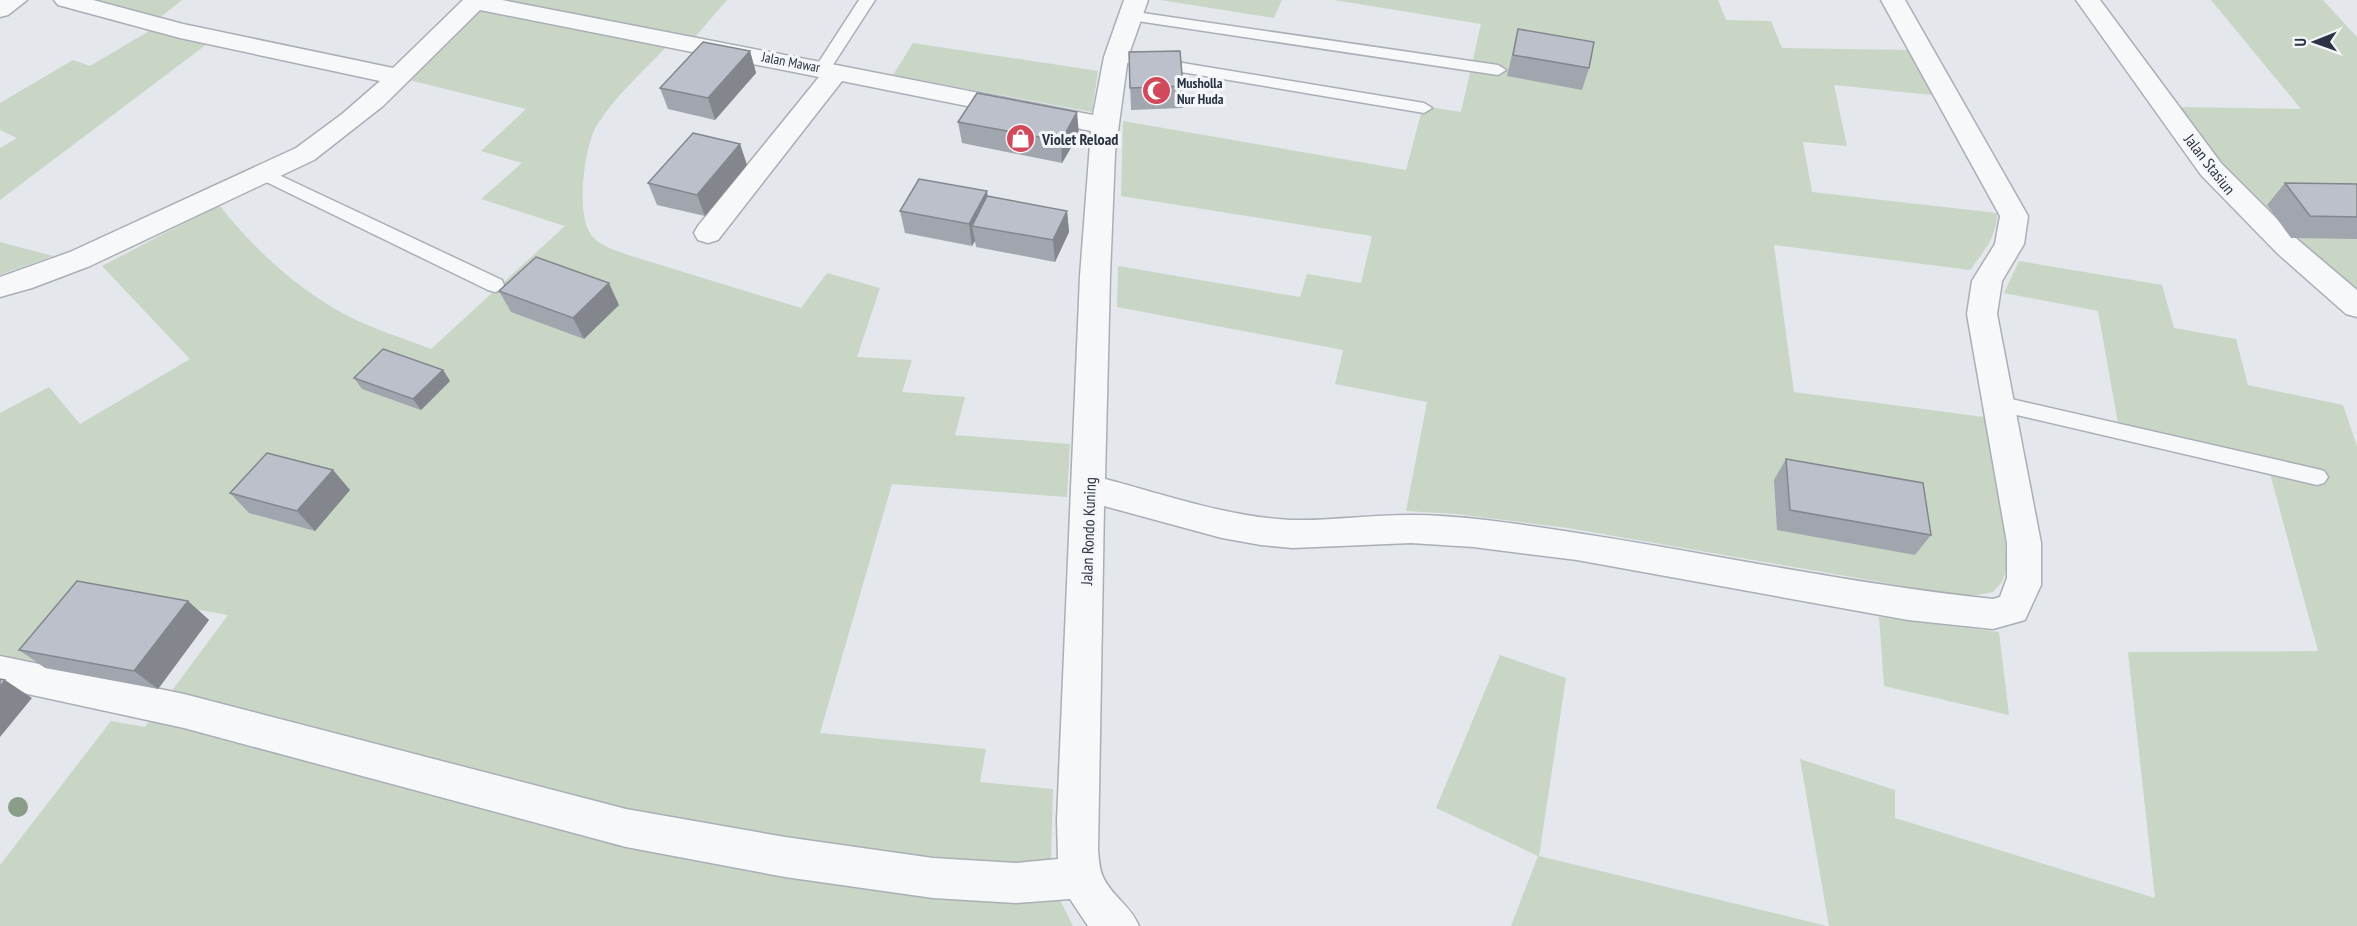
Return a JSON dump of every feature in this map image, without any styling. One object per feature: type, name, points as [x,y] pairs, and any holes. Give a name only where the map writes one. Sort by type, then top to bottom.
[{"type":"street","points":[[0,10],[15,0]]},
{"type":"street","points":[[66,0],[180,31],[398,78]]},
{"type":"street","points":[[1090,489],[1222,524],[1261,531],[1292,534],[1411,529],[1473,533],[1576,546],[1908,605],[1993,614],[2012,609],[2021,594],[2027,574],[2024,543],[1982,314],[1983,293],[1988,279],[2008,248],[2015,230],[2014,216],[1893,0]]},
{"type":"street","name":"Jalan Stasiun","points":[[2088,0],[2211,169],[2288,248],[2357,306]]},
{"type":"street","points":[[0,287],[80,259],[305,154],[328,139],[398,78],[476,1]]},
{"type":"street","name":"Jalan Mawar","points":[[476,1],[1105,124]]},
{"type":"street","name":"Jalan Rondo Kuning","points":[[1118,926],[1095,904],[1083,878],[1079,840],[1079,761],[1090,489],[1095,276],[1105,124],[1116,57],[1133,8]]},
{"type":"street","points":[[708,233],[830,69]]},
{"type":"street","points":[[0,672],[184,711],[626,828],[785,857],[933,878],[1016,883],[1083,878]]},
{"type":"lane","points":[[830,69],[867,0]]},
{"type":"lane","points":[[1133,8],[1498,70]]},
{"type":"lane","points":[[1116,57],[1424,108]]},
{"type":"lane","points":[[262,173],[495,285]]},
{"type":"lane","points":[[1998,404],[2317,477]]},
{"type":"green space","points":[[90,0],[182,0],[158,19]]},
{"type":"green space","points":[[499,0],[727,0],[695,37]]},
{"type":"green space","points":[[1161,0],[1282,0],[1274,18]]},
{"type":"green space","points":[[1334,0],[1718,0],[1726,20],[1771,21],[1782,48],[1908,50],[1933,95],[1834,85],[1847,146],[1803,142],[1812,192],[1997,213],[1995,229],[1989,243],[1970,270],[1774,245],[1794,392],[1984,417],[2004,529],[2007,566],[2002,582],[1993,592],[1955,595],[1568,528],[1456,514],[1406,511],[1427,402],[1335,384],[1343,350],[1117,307],[1118,266],[1300,297],[1307,274],[1361,283],[1372,236],[1121,196],[1123,121],[1406,170],[1423,106],[1461,112],[1481,24]]},
{"type":"green space","points":[[2211,0],[2323,0],[2357,37],[2357,292],[2327,268],[2232,177],[2180,107],[2301,109]]},
{"type":"green space","points":[[481,9],[667,46],[612,104],[592,135],[583,181],[584,214],[587,227],[600,243],[628,255],[801,308],[827,273],[880,288],[857,357],[912,360],[902,392],[965,397],[955,435],[1070,444],[1067,497],[892,484],[820,733],[986,749],[980,782],[1053,789],[1051,859],[1058,896],[1073,926],[0,926],[0,865],[111,721],[145,727],[228,615],[94,592],[33,666],[0,660],[0,413],[49,387],[80,424],[190,359],[102,266],[219,205],[261,252],[310,293],[356,320],[431,349],[565,226],[481,199],[522,163],[481,151],[526,109],[409,80]]},
{"type":"green space","points":[[149,31],[207,44],[0,200],[0,148],[17,138],[0,130],[0,103],[73,60],[90,66]]},
{"type":"green space","points":[[913,43],[1098,71],[1092,112],[893,75]]},
{"type":"green space","points":[[0,242],[53,256],[0,275]]},
{"type":"green space","points":[[2019,261],[2162,285],[2174,328],[2236,339],[2248,385],[2343,405],[2357,446],[2357,926],[1829,926],[1800,759],[1895,790],[1895,818],[2155,898],[2128,652],[2318,651],[2266,459],[2119,429],[2098,311],[2004,293]]},
{"type":"green space","points":[[1879,617],[1999,632],[2009,715],[1884,686]]},
{"type":"green space","points":[[1500,655],[1566,678],[1539,856],[1827,926],[1511,926],[1538,856],[1436,808]]},
{"type":"building","points":[[1518,29],[1594,42],[1589,68],[1513,55]]},
{"type":"building","points":[[703,42],[750,51],[708,98],[660,88]]},
{"type":"building","points":[[1180,51],[1183,86],[1130,88],[1129,52]]},
{"type":"building","points":[[977,93],[1077,112],[1061,141],[958,122]]},
{"type":"building","points":[[693,133],[740,144],[697,195],[648,183]]},
{"type":"building","points":[[919,179],[987,191],[969,224],[900,211]]},
{"type":"building","points":[[2285,183],[2357,184],[2357,217],[2310,216]]},
{"type":"building","points":[[987,196],[1067,211],[1053,240],[972,226]]},
{"type":"building","points":[[536,257],[609,283],[573,318],[499,291]]},
{"type":"building","points":[[383,349],[443,370],[413,399],[354,378]]},
{"type":"building","points":[[267,453],[333,470],[297,511],[230,493]]},
{"type":"building","points":[[1786,459],[1923,483],[1931,535],[1790,510]]},
{"type":"building","points":[[77,581],[188,601],[134,671],[19,650]]},
{"type":"place","name":"Musholla Nur Huda","points":[[1156,91]]},
{"type":"place","name":"Violet Reload","points":[[1021,139]]}]
